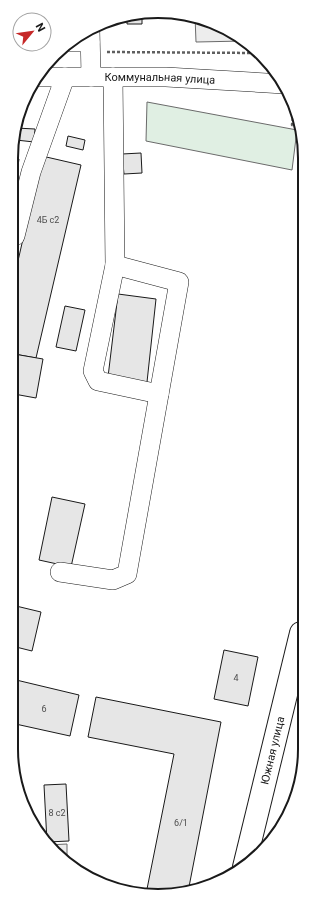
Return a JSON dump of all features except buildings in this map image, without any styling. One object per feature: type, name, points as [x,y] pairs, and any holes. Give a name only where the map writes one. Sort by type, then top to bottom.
[{"type":"main road","name":"Южная улица","points":[[247,857],[297,666]]},
{"type":"street","points":[[90,41],[91,77]]},
{"type":"street","name":"Коммунальная улица","points":[[44,77],[166,77],[276,84]]},
{"type":"street","points":[[18,224],[31,172],[65,77]]},
{"type":"street","points":[[113,77],[115,265],[93,371],[98,381],[159,394]]},
{"type":"street","points":[[60,572],[113,580],[127,574],[179,282],[115,265]]},
{"type":"path","points":[[90,41],[249,52]]},
{"type":"green space","points":[[147,102],[295,130],[296,136],[292,170],[146,141]]},
{"type":"shaded area","points":[[195,23],[212,29],[234,41],[196,42]]},
{"type":"shaded area","points":[[67,844],[67,855],[66,854],[57,845]]}]
